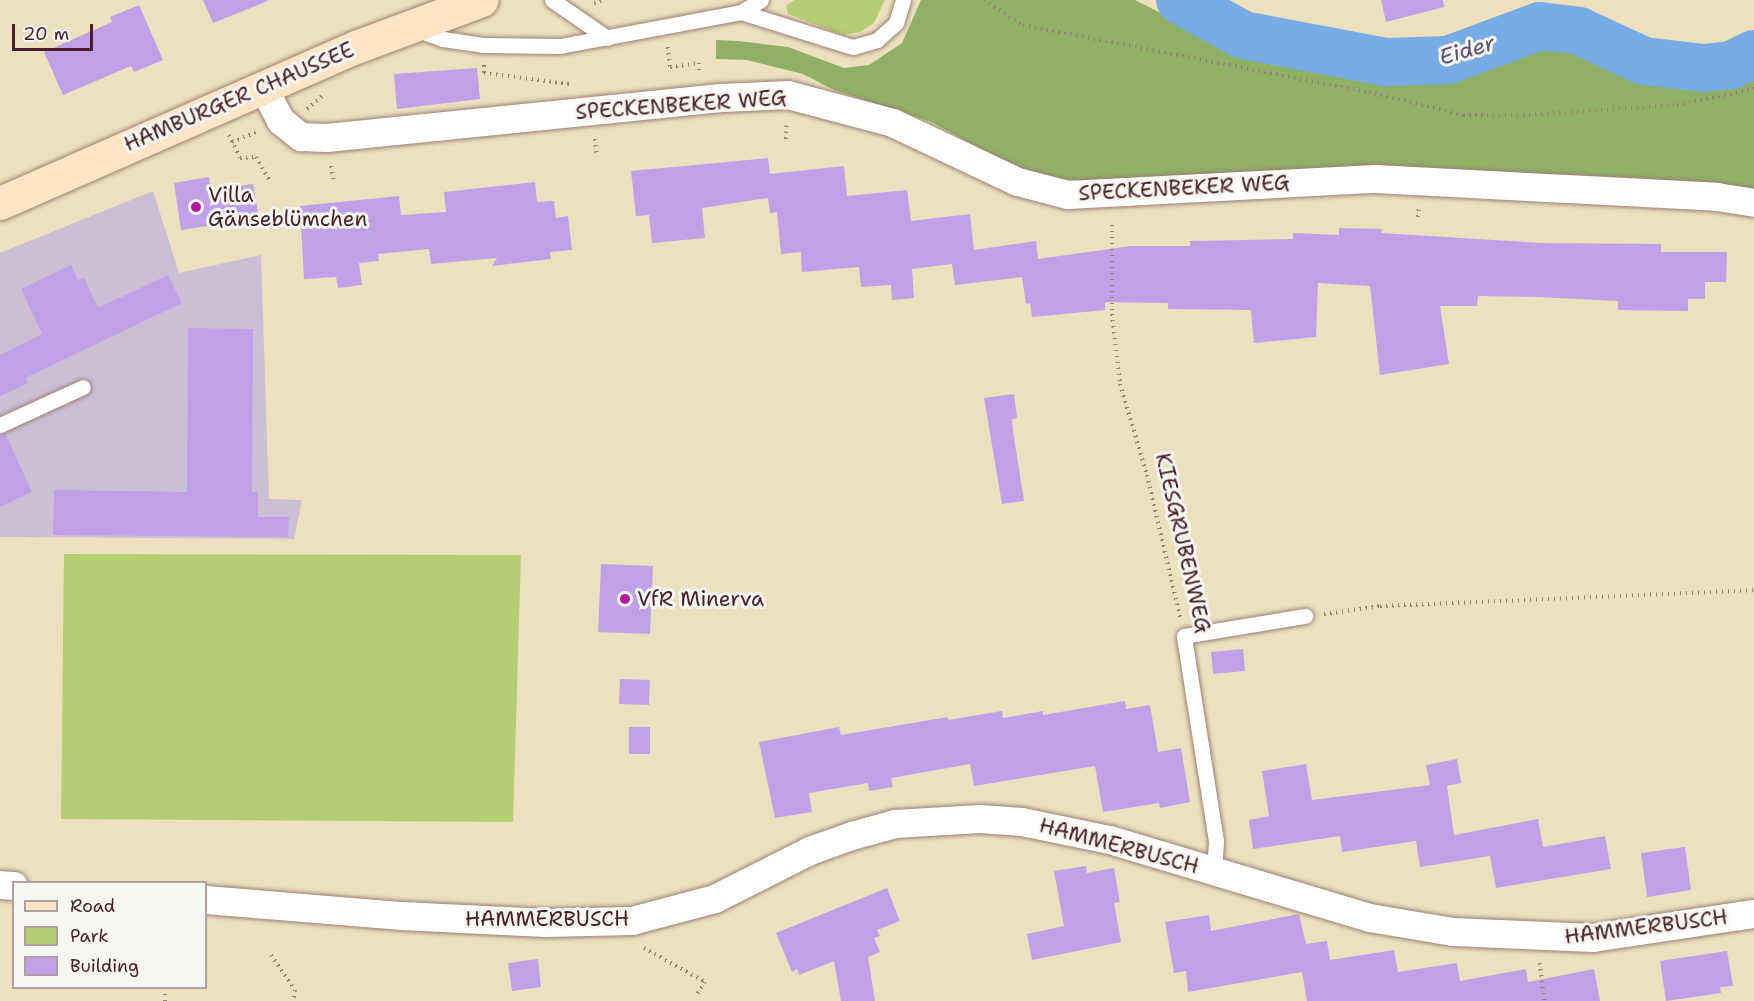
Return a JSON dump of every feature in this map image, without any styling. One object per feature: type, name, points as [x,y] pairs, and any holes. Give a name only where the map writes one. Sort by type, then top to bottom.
[{"type":"main road","name":"HAMBURGER CHAUSSEE","points":[[0,203],[263,87],[482,0]]},
{"type":"street","points":[[263,87],[281,121]]},
{"type":"street","name":"SPECKENBEKER WEG","points":[[281,121],[301,136],[327,138],[721,98],[788,95],[893,123],[1018,182],[1068,195],[1376,179],[1717,197],[1754,203]]},
{"type":"street","name":"HAMMERBUSCH","points":[[207,900],[402,916],[545,923],[632,921],[715,899],[810,851],[852,836],[936,819],[1001,820],[1053,826],[1370,918],[1453,932],[1537,938],[1604,936],[1754,914]]},
{"type":"lane","points":[[552,0],[607,38]]},
{"type":"lane","points":[[412,28],[444,39],[483,45],[560,46],[741,12],[761,0]]},
{"type":"lane","points":[[741,12],[853,47],[878,40],[896,23],[903,0]]},
{"type":"lane","points":[[0,425],[83,387]]},
{"type":"lane","points":[[1184,636],[1305,616]]},
{"type":"lane","name":"KIESGRUBENWEG","points":[[1184,636],[1216,841],[1214,872]]},
{"type":"path","points":[[984,0],[1023,25],[1369,92],[1463,115],[1523,115],[1677,105],[1754,90]]},
{"type":"path","points":[[475,60],[484,60]]},
{"type":"path","points":[[674,66],[699,63],[699,70]]},
{"type":"path","points":[[271,183],[256,157],[240,158],[232,142],[310,108],[329,89]]},
{"type":"path","name":"KIESGRUBENWEG","points":[[1112,225],[1112,314],[1120,384],[1147,475],[1184,636]]},
{"type":"path","points":[[1305,616],[1380,606],[1754,590]]},
{"type":"path","points":[[1537,938],[1545,1001]]},
{"type":"path","points":[[646,948],[705,982],[696,996]]},
{"type":"path","points":[[271,955],[295,990],[293,1001]]},
{"type":"shaded area","points":[[153,191],[179,273],[261,255],[269,499],[302,500],[294,539],[0,537],[0,253]]},
{"type":"green space","points":[[794,0],[885,0],[874,23],[860,32],[843,35],[788,14],[786,6]]},
{"type":"green space","points":[[921,0],[1135,0],[1236,51],[1437,80],[1538,42],[1576,50],[1641,80],[1697,88],[1754,71],[1754,188],[1635,178],[1378,166],[1104,182],[1059,179],[1022,171],[931,122],[834,90],[803,74],[747,60],[716,59],[716,40],[788,47],[844,68],[869,65],[902,43]]},
{"type":"green space","points":[[64,554],[521,555],[513,822],[61,819]]},
{"type":"building","points":[[203,0],[268,0],[268,1],[213,23]]},
{"type":"building","points":[[1381,0],[1443,0],[1444,7],[1386,22]]},
{"type":"building","points":[[139,5],[163,60],[134,72],[131,66],[63,95],[44,52],[112,22],[110,17]]},
{"type":"building","points":[[477,68],[480,99],[397,109],[394,74]]},
{"type":"building","points":[[768,158],[770,174],[844,166],[847,196],[907,190],[911,221],[970,214],[974,250],[1036,241],[1038,259],[1131,246],[1190,246],[1190,241],[1293,239],[1293,233],[1339,235],[1339,228],[1382,229],[1381,233],[1540,243],[1661,244],[1661,252],[1727,252],[1726,282],[1705,282],[1705,299],[1688,299],[1688,311],[1618,310],[1618,301],[1539,297],[1478,296],[1477,306],[1440,306],[1449,364],[1380,375],[1370,286],[1318,283],[1316,337],[1254,343],[1251,310],[1168,309],[1168,303],[1105,302],[1105,310],[1032,317],[1030,303],[1026,304],[1022,277],[955,285],[952,264],[912,269],[914,298],[892,300],[891,285],[861,287],[859,267],[802,272],[801,252],[781,254],[777,212],[770,213],[768,198],[702,208],[705,238],[652,243],[649,215],[636,216],[631,171]]},
{"type":"building","points":[[209,177],[211,190],[253,184],[259,218],[181,230],[174,183]]},
{"type":"building","points":[[535,182],[537,202],[554,201],[556,218],[568,216],[572,250],[550,252],[551,259],[492,266],[497,258],[431,264],[429,249],[378,254],[379,261],[359,263],[362,285],[338,288],[336,277],[304,279],[300,206],[399,196],[401,215],[446,212],[444,192]]},
{"type":"building","points":[[71,265],[78,280],[84,278],[98,308],[168,275],[182,303],[25,378],[28,383],[0,396],[0,355],[42,334],[21,289]]},
{"type":"building","points":[[188,328],[253,329],[252,492],[258,492],[258,517],[289,517],[288,537],[53,535],[54,490],[187,492]]},
{"type":"building","points":[[1014,394],[1017,418],[1012,419],[1013,431],[1024,501],[1002,504],[984,398]]},
{"type":"building","points":[[5,433],[32,492],[0,507],[0,435]]},
{"type":"building","name":"VfR Minerva","points":[[601,564],[653,566],[650,634],[598,632]]},
{"type":"building","points":[[1243,649],[1245,671],[1213,674],[1211,652]]},
{"type":"building","points":[[620,679],[650,680],[649,705],[619,704]]},
{"type":"building","points":[[1125,701],[1126,709],[1150,705],[1158,752],[1181,748],[1190,802],[1160,808],[1159,803],[1103,812],[1095,766],[974,786],[970,764],[891,778],[893,787],[869,791],[868,783],[809,793],[812,812],[775,818],[759,742],[839,727],[841,735],[948,717],[948,720],[1002,711],[1003,718],[1043,711],[1043,715]]},
{"type":"building","points":[[629,727],[650,727],[650,754],[629,754]]},
{"type":"building","points":[[1457,759],[1461,783],[1447,786],[1454,835],[1538,819],[1543,847],[1605,836],[1611,869],[1496,888],[1490,856],[1420,867],[1416,841],[1342,852],[1340,836],[1253,849],[1249,820],[1269,816],[1262,771],[1306,764],[1312,800],[1430,785],[1426,765]]},
{"type":"building","points":[[1685,847],[1691,890],[1647,897],[1641,853]]},
{"type":"building","points":[[1086,866],[1087,873],[1114,868],[1120,902],[1114,903],[1121,942],[1032,960],[1027,934],[1064,926],[1054,871]]},
{"type":"building","points":[[887,888],[900,921],[877,930],[880,936],[874,938],[880,952],[868,957],[875,1001],[841,1001],[834,961],[799,975],[797,969],[792,972],[776,933]]},
{"type":"building","points":[[1299,914],[1306,944],[1327,941],[1330,960],[1394,950],[1398,972],[1457,963],[1460,981],[1526,969],[1528,982],[1594,969],[1600,1001],[1307,1001],[1302,972],[1188,992],[1186,971],[1174,973],[1165,922],[1209,915],[1211,931]]},
{"type":"building","points":[[1727,951],[1733,986],[1720,987],[1721,993],[1666,1001],[1660,961]]},
{"type":"building","points":[[538,959],[541,987],[512,991],[508,963]]},
{"type":"waterway","name":"Eider","points":[[1180,0],[1243,35],[1386,62],[1448,60],[1540,26],[1579,31],[1644,61],[1704,68],[1731,65],[1754,54]]},
{"type":"place","name":"Villa Gänseblümchen","points":[[196,207]]},
{"type":"place","name":"VfR Minerva","points":[[625,599]]}]
